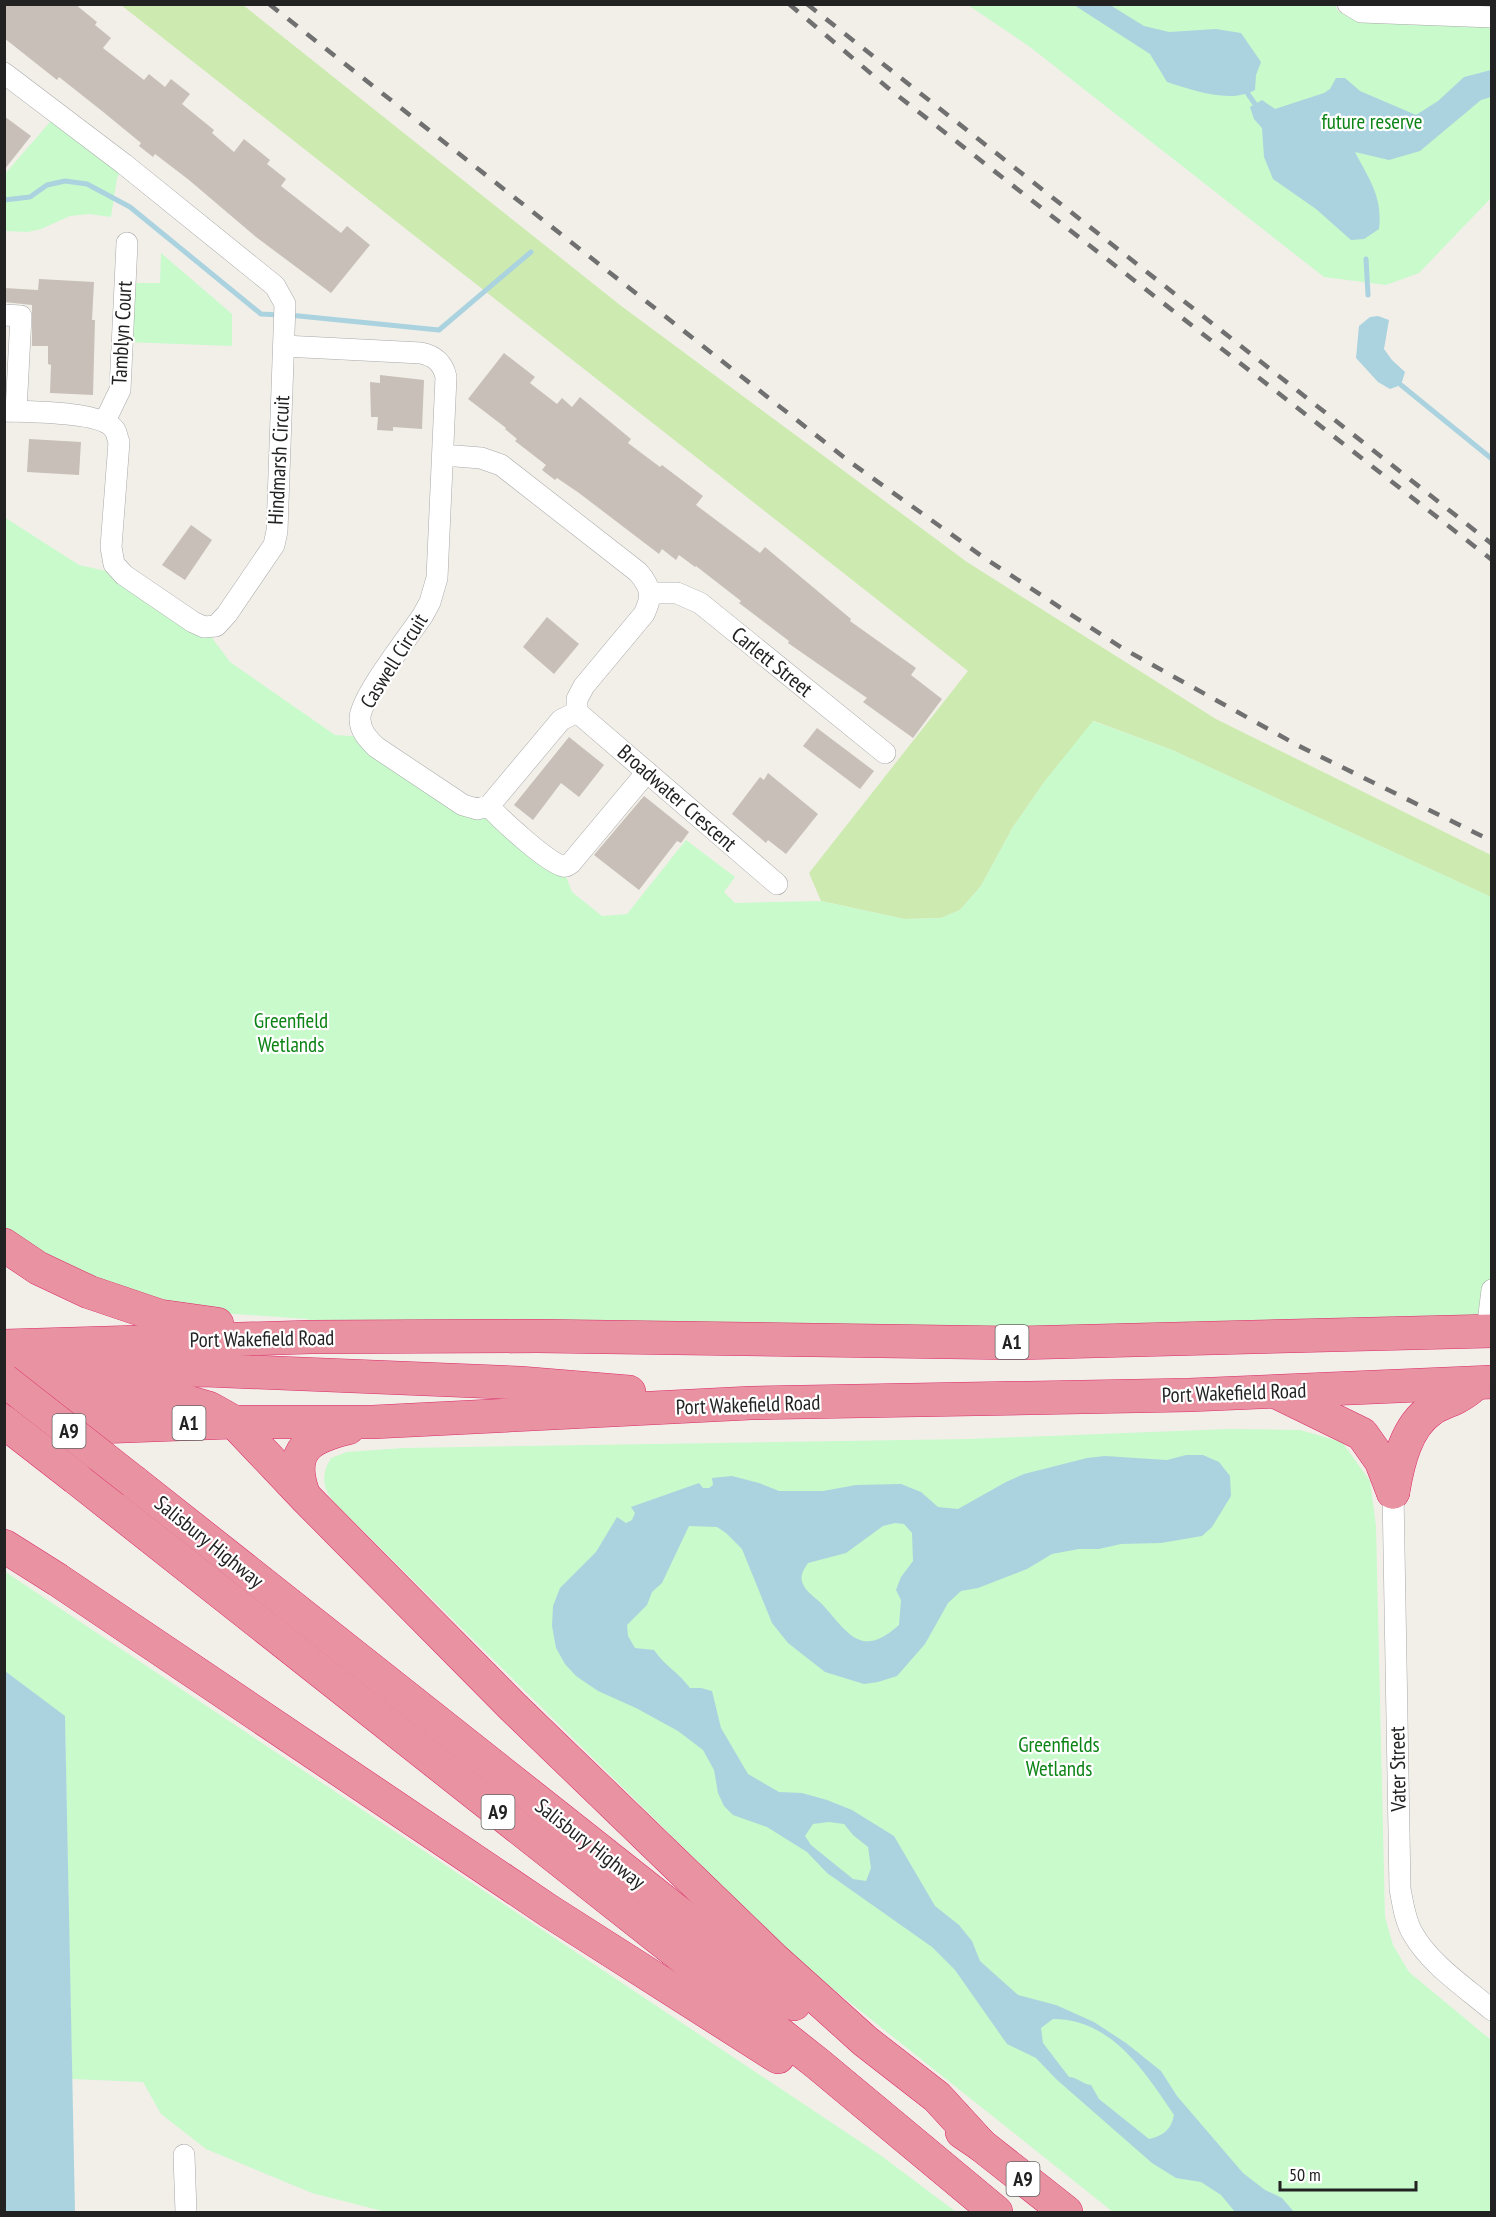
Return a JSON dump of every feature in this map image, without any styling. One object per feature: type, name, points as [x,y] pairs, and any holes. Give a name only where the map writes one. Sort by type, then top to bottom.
[{"type":"highway","points":[[4,1245],[38,1268],[89,1292],[160,1316],[311,1337]]},
{"type":"highway","name":"Port Wakefield Road","points":[[4,1346],[311,1337],[537,1336],[1017,1342],[1489,1331]]},
{"type":"highway","points":[[4,1372],[204,1370],[520,1383],[751,1403]]},
{"type":"highway","name":"Salisbury Highway","points":[[4,1380],[721,1947],[932,2112],[981,2145],[1066,2212]]},
{"type":"highway","points":[[1393,1492],[1399,1461],[1412,1432],[1426,1413],[1435,1406],[1486,1382]]},
{"type":"highway","name":"Port Wakefield Road","points":[[4,1430],[234,1422],[373,1422],[751,1403],[1277,1392],[1486,1382]]},
{"type":"highway","points":[[1277,1392],[1362,1434],[1381,1461],[1393,1492]]},
{"type":"highway","points":[[4,1400],[167,1396],[209,1408],[234,1422],[512,1706],[774,1960],[865,2041],[937,2097],[981,2145]]},
{"type":"highway","name":"Salisbury Highway","points":[[4,1422],[919,2147],[996,2212]]},
{"type":"highway","points":[[303,1493],[298,1479],[298,1465],[307,1444],[324,1434],[373,1422]]},
{"type":"highway","points":[[4,1546],[549,1911],[919,2147]]},
{"type":"street","points":[[1348,4],[1360,12],[1491,17]]},
{"type":"street","name":"Hindmarsh Circuit","points":[[4,73],[124,164],[275,286],[285,304],[277,531],[274,545],[227,614],[216,626],[204,627],[193,622],[124,575],[114,564],[111,547],[118,442],[115,429],[105,421]]},
{"type":"street","name":"Tamblyn Court","points":[[105,421],[120,390],[127,243]]},
{"type":"street","points":[[4,315],[21,316],[10,411],[91,416],[105,421]]},
{"type":"street","name":"Caswell Circuit","points":[[285,337],[431,355],[444,369],[446,377],[439,565],[434,591],[423,615],[363,704],[360,723],[366,737],[376,747],[463,805],[477,809],[489,806]]},
{"type":"street","points":[[443,455],[482,458],[501,465],[638,572],[647,582],[651,592],[650,603],[644,614],[584,686],[577,699],[577,712],[561,720],[489,806],[499,818],[544,855],[562,866],[567,866],[572,863],[647,772]]},
{"type":"street","name":"Carlett Street","points":[[651,592],[677,593],[700,603],[885,753]]},
{"type":"street","name":"Broadwater Crescent","points":[[577,712],[777,884]]},
{"type":"street","points":[[1489,1331],[1491,1290]]},
{"type":"street","name":"Vater Street","points":[[1393,1492],[1400,1889],[1405,1915],[1412,1934],[1429,1957],[1491,2010]]},
{"type":"street","points":[[184,2155],[186,2212]]},
{"type":"green space","name":"future reserve","points":[[1334,4],[1338,11],[1352,19],[1491,24],[1491,198],[1419,273],[1386,285],[1324,277],[1030,47],[968,5]]},
{"type":"green space","points":[[121,5],[243,5],[620,305],[967,562],[1216,719],[1491,855],[1491,897],[1172,750],[1094,721],[1045,781],[1013,827],[981,886],[960,910],[941,918],[904,919],[821,901],[809,873],[968,671]]},
{"type":"green space","points":[[57,114],[124,164],[117,178],[111,217],[89,214],[70,216],[41,229],[28,232],[5,231],[4,175]]},
{"type":"green space","points":[[161,253],[232,314],[232,346],[125,342],[135,283],[160,283]]},
{"type":"green space","name":"Greenfield Wetlands","points":[[4,517],[79,565],[124,575],[204,627],[230,662],[335,735],[366,737],[477,809],[562,866],[572,892],[602,916],[627,914],[686,840],[735,877],[724,892],[735,903],[821,901],[904,919],[941,918],[960,910],[981,886],[1013,827],[1045,781],[1093,721],[1172,750],[1491,897],[1492,1290],[1487,1331],[311,1337],[308,1319],[192,1311],[148,1301],[4,1237]]},
{"type":"green space","name":"Greenfields Wetlands","points":[[1229,1429],[1300,1430],[1342,1442],[1370,1481],[1376,1526],[1385,1917],[1393,1945],[1409,1972],[1491,2040],[1491,2212],[1113,2212],[799,1962],[334,1502],[324,1481],[331,1458],[347,1452],[404,1448],[969,1439]]},
{"type":"green space","points":[[4,1571],[883,2157],[956,2212],[386,2212],[312,2193],[206,2149],[161,2114],[143,2082],[72,2079],[65,1717],[5,1671]]},
{"type":"water","points":[[1074,5],[1110,5],[1144,26],[1169,32],[1216,29],[1241,33],[1261,62],[1256,75],[1255,90],[1245,94],[1223,96],[1199,92],[1167,82],[1150,54]]},
{"type":"water","points":[[1491,70],[1491,97],[1481,100],[1420,151],[1389,160],[1355,152],[1374,189],[1379,207],[1379,229],[1364,239],[1351,240],[1316,209],[1273,179],[1264,157],[1262,128],[1254,119],[1250,107],[1262,100],[1275,109],[1324,93],[1330,89],[1336,78],[1345,78],[1360,91],[1416,115],[1438,101],[1464,77]]},
{"type":"water","points":[[1378,316],[1389,320],[1384,349],[1405,372],[1401,385],[1390,389],[1378,382],[1356,358],[1359,326],[1370,317]]},
{"type":"water","points":[[1186,1455],[1203,1455],[1219,1462],[1230,1476],[1231,1496],[1212,1527],[1202,1536],[1161,1543],[1121,1544],[1052,1554],[1027,1569],[978,1588],[961,1591],[948,1603],[925,1644],[897,1676],[864,1684],[825,1672],[788,1643],[772,1623],[742,1549],[717,1527],[689,1526],[662,1583],[652,1592],[647,1605],[627,1625],[628,1636],[635,1648],[654,1650],[690,1688],[712,1691],[721,1728],[748,1774],[779,1792],[802,1793],[852,1810],[894,1836],[935,1906],[959,1925],[972,1941],[980,1961],[1018,1995],[1056,2005],[1094,2022],[1126,2043],[1161,2071],[1177,2096],[1243,2173],[1265,2190],[1282,2198],[1294,2212],[1235,2212],[1221,2195],[1201,2182],[1176,2178],[1152,2163],[1056,2079],[1036,2058],[1007,2044],[955,1970],[932,1947],[827,1873],[807,1852],[767,1827],[733,1815],[724,1806],[718,1793],[714,1770],[703,1750],[678,1731],[598,1691],[576,1676],[565,1664],[556,1648],[552,1626],[553,1606],[560,1588],[596,1552],[617,1517],[626,1523],[632,1520],[635,1513],[631,1507],[699,1483],[703,1488],[709,1488],[713,1485],[712,1478],[732,1476],[779,1491],[823,1491],[856,1485],[901,1484],[921,1492],[938,1507],[958,1509],[1024,1474],[1087,1458],[1105,1456],[1167,1460]],"holes":[[[895,1523],[904,1524],[912,1533],[913,1561],[901,1577],[896,1590],[901,1600],[899,1625],[886,1635],[865,1641],[848,1633],[840,1625],[804,1587],[802,1575],[808,1563],[846,1553],[883,1526]],[[829,1822],[844,1824],[868,1847],[871,1868],[866,1881],[853,1879],[811,1845],[805,1836],[813,1824]],[[1053,2019],[1074,2021],[1110,2038],[1139,2066],[1174,2115],[1168,2128],[1162,2134],[1149,2139],[1099,2099],[1091,2085],[1069,2077],[1043,2043],[1041,2028]]]},
{"type":"water","points":[[5,1671],[65,1716],[75,2212],[5,2212]]},
{"type":"building","points":[[4,4],[75,4],[97,22],[95,25],[111,38],[103,48],[144,80],[149,74],[165,87],[171,79],[190,94],[182,104],[214,130],[212,133],[234,152],[244,139],[270,160],[267,164],[286,179],[281,186],[341,233],[347,226],[370,245],[331,293],[256,237],[189,180],[155,154],[153,157],[139,146],[141,143],[59,77],[57,80],[4,38]]},
{"type":"building","points":[[4,116],[31,136],[4,170]]},
{"type":"building","points":[[39,279],[94,282],[93,395],[50,393],[51,365],[48,364],[48,346],[32,346],[32,305],[4,302],[4,288],[38,290]]},
{"type":"building","points":[[504,353],[535,377],[530,383],[557,404],[562,398],[572,407],[580,397],[631,439],[628,443],[703,496],[696,505],[760,553],[765,547],[851,619],[850,621],[916,668],[911,675],[942,699],[913,738],[863,702],[867,698],[788,643],[789,641],[739,603],[741,601],[696,566],[679,555],[676,560],[662,549],[659,554],[579,493],[542,470],[546,465],[515,441],[517,439],[506,428],[468,399]]},
{"type":"building","points":[[380,375],[424,380],[422,429],[393,427],[393,431],[377,430],[378,417],[371,417],[370,382],[380,383]]},
{"type":"building","points":[[29,439],[81,442],[79,475],[27,472]]},
{"type":"building","points":[[191,525],[212,540],[185,580],[162,565]]},
{"type":"building","points":[[547,617],[579,644],[554,674],[523,647]]},
{"type":"building","points":[[817,728],[874,771],[860,789],[803,746]]},
{"type":"building","points":[[569,737],[604,765],[579,797],[561,783],[533,820],[514,805]]},
{"type":"building","points":[[768,773],[818,814],[786,854],[768,840],[766,843],[732,814],[760,777],[764,780]]},
{"type":"building","points":[[644,796],[689,832],[681,843],[677,841],[639,890],[594,855]]},
{"type":"waterway","points":[[1248,94],[1255,104]]},
{"type":"waterway","points":[[4,200],[30,197],[47,185],[65,181],[87,184],[130,207],[261,314],[280,315]]},
{"type":"waterway","points":[[289,315],[439,330],[531,252]]},
{"type":"waterway","points":[[1366,259],[1368,295]]},
{"type":"waterway","points":[[1401,385],[1492,459]]},
{"type":"railway","points":[[269,4],[850,462],[983,557],[1122,648],[1297,745],[1492,841]]},
{"type":"railway","points":[[789,4],[888,88],[1492,560]]},
{"type":"railway","points":[[807,4],[1492,544]]}]
